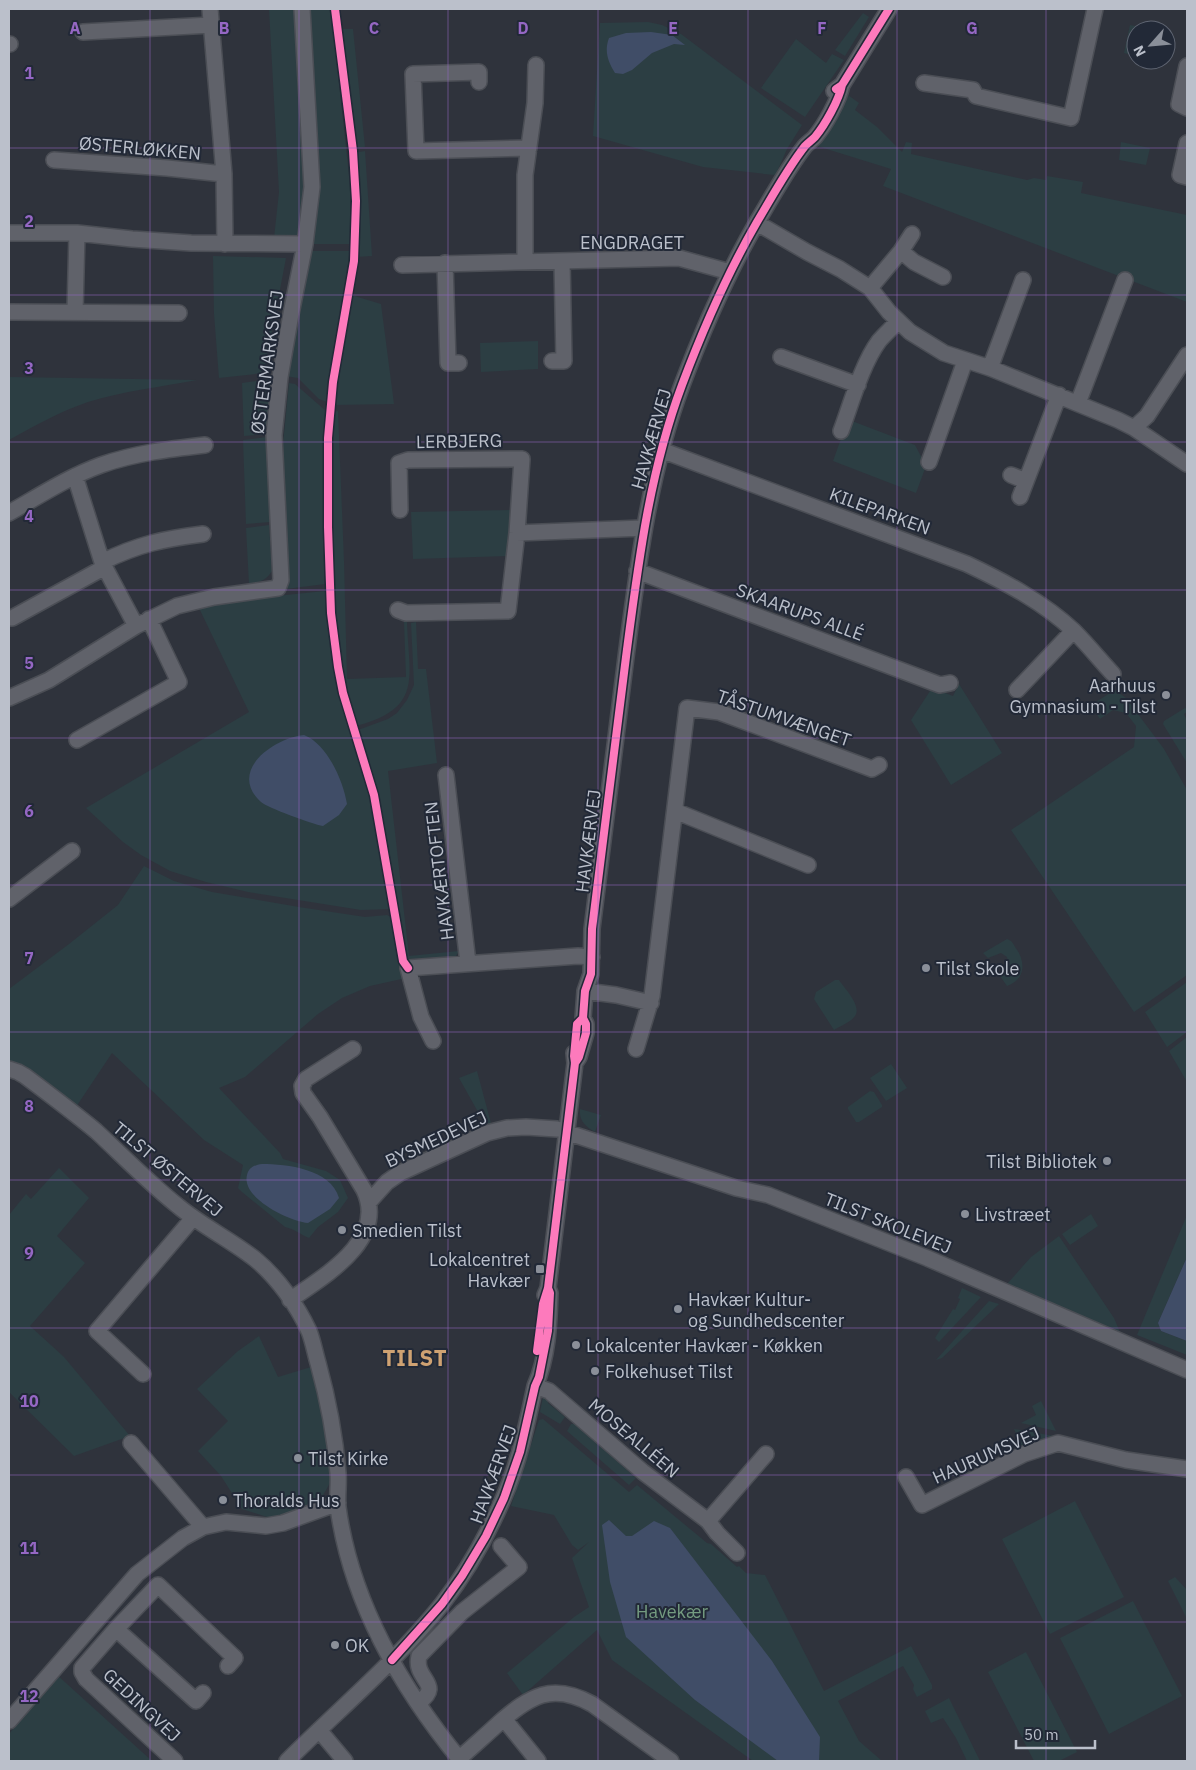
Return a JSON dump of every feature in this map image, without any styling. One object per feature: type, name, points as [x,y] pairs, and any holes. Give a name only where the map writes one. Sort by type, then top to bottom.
[{"type":"street","name":"ØSTERLØKKEN","points":[[210,9],[224,174],[225,244]]},
{"type":"street","name":"ØSTERMARKSVEJ","points":[[9,698],[49,680],[142,622],[177,606],[214,597],[278,588],[281,580],[274,435],[283,359],[305,244],[312,187],[302,9]]},
{"type":"street","name":"HAVKÆRVEJ","points":[[287,1761],[392,1660],[442,1604],[462,1576],[486,1536],[504,1498],[520,1452],[535,1386],[534,1377],[539,1330],[545,1294],[548,1288],[562,1131],[575,1063],[577,1024],[583,1018],[585,991],[583,974],[589,957],[637,571],[651,489],[680,389],[701,334],[730,272],[756,222],[806,146],[810,130],[835,90],[842,85],[889,9]]},
{"type":"street","points":[[924,83],[973,90],[976,96],[1071,118],[1096,9]]},
{"type":"street","points":[[83,32],[211,25]]},
{"type":"street","points":[[525,262],[525,175],[535,103],[536,64]]},
{"type":"street","points":[[1187,66],[1179,104],[1187,108]]},
{"type":"street","points":[[479,82],[479,72],[413,74],[416,151],[529,148]]},
{"type":"street","points":[[1187,143],[1180,175],[1187,177]]},
{"type":"street","name":"ØSTERLØKKEN","points":[[54,160],[224,174]]},
{"type":"street","points":[[756,222],[870,288],[910,332],[944,353],[990,368],[1059,395],[1134,428],[1187,464]]},
{"type":"street","points":[[9,234],[78,233],[132,239],[225,244],[305,244]]},
{"type":"street","points":[[75,312],[78,233]]},
{"type":"street","points":[[870,288],[901,251],[912,234]]},
{"type":"street","points":[[901,251],[914,262],[943,277]]},
{"type":"street","name":"ENGDRAGET","points":[[402,264],[679,258],[730,272]]},
{"type":"street","name":"ENGDRAGET","points":[[552,361],[564,361],[562,261]]},
{"type":"street","points":[[445,264],[448,363],[459,363]]},
{"type":"street","points":[[1078,403],[1118,310],[1125,280]]},
{"type":"street","points":[[990,368],[1025,288]]},
{"type":"street","points":[[9,312],[179,313]]},
{"type":"street","points":[[841,431],[871,355],[880,341],[898,321]]},
{"type":"street","points":[[1134,428],[1147,416],[1187,355]]},
{"type":"street","points":[[781,357],[858,385]]},
{"type":"street","points":[[929,462],[929,443],[965,361]]},
{"type":"street","points":[[1020,497],[1059,395]]},
{"type":"street","points":[[9,513],[75,476],[99,466],[152,451],[206,445]]},
{"type":"street","name":"KILEPARKEN","points":[[661,450],[967,564],[1011,585],[1074,631],[1114,674]]},
{"type":"street","name":"LERBJERG","points":[[398,610],[406,613],[508,611],[517,533],[522,459],[408,460],[399,464],[400,510]]},
{"type":"street","points":[[1011,475],[1026,481]]},
{"type":"street","points":[[75,476],[104,564],[179,682],[77,740]]},
{"type":"street","points":[[517,533],[643,528]]},
{"type":"street","points":[[12,618],[137,546],[204,534]]},
{"type":"street","name":"SKAARUPS ALLÉ","points":[[637,571],[940,685],[950,682]]},
{"type":"street","points":[[1017,690],[1074,631]]},
{"type":"street","name":"TÅSTUMVÆNGET","points":[[636,1049],[651,1004],[687,708],[705,709],[731,716],[872,769],[879,765]]},
{"type":"street","name":"HAVKÆRTOFTEN","points":[[446,775],[468,963]]},
{"type":"street","points":[[675,811],[808,865]]},
{"type":"street","points":[[9,899],[72,851]]},
{"type":"street","name":"HAVKÆRTOFTEN","points":[[427,1038],[408,968],[589,957]]},
{"type":"street","points":[[585,991],[616,995],[651,1004]]},
{"type":"street","points":[[290,1300],[349,1256],[361,1238],[368,1221],[369,1202],[320,1117],[303,1093],[302,1086],[306,1079],[353,1049]]},
{"type":"street","name":"TILST ØSTERVEJ","points":[[9,1069],[25,1076],[70,1110],[193,1218],[256,1260],[270,1274],[299,1311],[310,1333],[324,1384],[334,1435],[338,1474],[338,1504]]},
{"type":"street","name":"BYSMEDEVEJ","points":[[369,1202],[387,1182],[400,1173],[487,1132],[526,1127],[562,1131]]},
{"type":"street","name":"TILST SKOLEVEJ","points":[[562,1131],[729,1186],[768,1195],[927,1258],[1187,1370]]},
{"type":"street","points":[[143,1374],[97,1331],[193,1218]]},
{"type":"street","name":"MOSEALLÉEN","points":[[535,1386],[549,1391],[643,1472],[708,1521],[737,1553]]},
{"type":"street","points":[[131,1443],[203,1527]]},
{"type":"street","name":"HAURUMSVEJ","points":[[906,1477],[922,1505],[1024,1454],[1058,1443],[1126,1460],[1187,1469]]},
{"type":"street","points":[[708,1521],[766,1454]]},
{"type":"street","points":[[9,1721],[137,1574],[183,1538],[203,1527],[226,1522],[266,1526],[283,1524],[338,1504],[343,1535],[374,1629],[418,1703],[460,1760],[504,1719],[530,1699],[548,1694],[569,1694],[592,1704],[671,1761]]},
{"type":"street","name":"HAVKÆRVEJ","points":[[418,1703],[427,1696],[430,1690],[418,1670],[419,1656],[462,1612],[519,1567],[501,1546]]},
{"type":"street","name":"GEDINGVEJ","points":[[175,1761],[86,1679],[82,1668],[118,1626],[158,1585],[235,1658],[228,1666]]},
{"type":"street","points":[[105,1610],[118,1626],[196,1702],[203,1693]]},
{"type":"street","points":[[504,1719],[538,1761]]},
{"type":"street","points":[[319,1730],[345,1761]]},
{"type":"green space","points":[[269,9],[296,9],[305,178],[302,233],[295,239],[274,238],[279,192]]},
{"type":"green space","points":[[306,9],[331,9],[350,185],[350,244],[311,244]]},
{"type":"green space","points":[[863,13],[869,17],[845,56],[835,50]]},
{"type":"green space","points":[[648,22],[662,25],[681,34],[802,125],[787,149],[776,174],[703,167],[593,136],[600,23]]},
{"type":"green space","points":[[339,29],[353,29],[365,147],[353,148]]},
{"type":"green space","points":[[796,39],[826,63],[832,54],[844,60],[805,117],[761,88]]},
{"type":"green space","points":[[848,95],[859,103],[855,110],[877,127],[902,152],[906,142],[912,143],[911,154],[1027,180],[1034,178],[1046,180],[1047,176],[1083,182],[1081,193],[1187,215],[1187,302],[883,186],[891,169],[817,146]]},
{"type":"green space","points":[[1121,142],[1150,148],[1146,165],[1119,160]]},
{"type":"green space","points":[[365,151],[372,256],[356,257],[358,194],[354,153]]},
{"type":"green space","points":[[309,251],[350,251],[327,402],[319,399],[298,378],[285,376]]},
{"type":"green space","points":[[213,256],[286,258],[264,373],[219,378],[214,314]]},
{"type":"green space","points":[[351,295],[381,304],[394,404],[333,405]]},
{"type":"green space","points":[[538,341],[538,369],[481,372],[480,343]]},
{"type":"green space","points":[[9,377],[197,380],[128,392],[88,402],[58,414],[9,440]]},
{"type":"green space","points":[[271,379],[267,434],[244,436],[242,383]]},
{"type":"green space","points":[[289,383],[295,384],[326,411],[323,444],[325,584],[286,589],[283,444]]},
{"type":"green space","points":[[338,411],[347,679],[406,677],[404,622],[407,622],[409,675],[407,689],[402,700],[393,710],[378,719],[356,726],[344,686],[341,668],[333,583],[330,460],[332,412]]},
{"type":"green space","points":[[852,421],[915,445],[926,466],[916,493],[833,461],[842,436]]},
{"type":"green space","points":[[267,437],[270,522],[246,524],[243,440]]},
{"type":"green space","points":[[512,510],[508,556],[413,559],[411,512]]},
{"type":"green space","points":[[269,525],[272,571],[265,579],[249,584],[246,528]]},
{"type":"green space","points":[[325,591],[337,691],[362,765],[375,816],[392,907],[390,909],[361,910],[248,892],[170,871],[141,855],[123,842],[86,808],[249,712],[199,608],[236,600]]},
{"type":"green space","points":[[416,622],[418,669],[426,669],[437,763],[388,771],[409,956],[459,951],[456,956],[409,959],[405,953],[381,816],[358,730],[388,719],[397,713],[407,700],[414,685],[411,623]]},
{"type":"green space","points":[[959,684],[1002,753],[951,785],[911,720],[932,688],[953,696]]},
{"type":"green space","points":[[1115,690],[1126,698],[1164,749],[1187,790],[1187,975],[1134,1012],[1011,830],[1134,747],[1136,726],[1126,713],[1113,710],[1100,719],[1091,705]]},
{"type":"green space","points":[[1185,708],[1187,709],[1187,712],[1184,714],[1187,721],[1187,763],[1163,724],[1164,721]]},
{"type":"green space","points":[[144,866],[174,881],[212,892],[365,917],[387,915],[393,918],[400,959],[406,978],[370,986],[342,998],[318,1014],[245,1077],[219,1088],[280,1153],[283,1159],[326,1171],[340,1180],[348,1198],[338,1212],[318,1227],[309,1238],[285,1227],[242,1192],[238,1188],[243,1165],[204,1140],[112,1053],[76,1107],[14,1062],[9,1061],[9,989],[118,905]]},
{"type":"green space","points":[[1007,939],[1014,944],[1019,952],[1022,969],[1018,979],[1007,986],[1000,976],[1008,964],[1007,957],[1001,953],[988,958],[983,953]]},
{"type":"green space","points":[[835,980],[839,980],[852,998],[857,1012],[851,1020],[834,1030],[814,999],[816,992]]},
{"type":"green space","points":[[1187,982],[1187,1032],[1167,1047],[1145,1012]]},
{"type":"green space","points":[[1187,1037],[1187,1082],[1169,1051]]},
{"type":"green space","points":[[891,1064],[907,1088],[886,1101],[870,1078]]},
{"type":"green space","points":[[477,1071],[492,1127],[487,1128],[459,1078]]},
{"type":"green space","points":[[870,1091],[874,1092],[882,1107],[856,1122],[848,1107]]},
{"type":"green space","points":[[580,1109],[601,1115],[595,1132],[583,1123]]},
{"type":"green space","points":[[59,1168],[89,1198],[57,1236],[85,1263],[30,1326],[64,1357],[130,1436],[74,1456],[9,1392],[9,1215],[26,1194],[31,1199]]},
{"type":"green space","points":[[1091,1214],[1098,1226],[1070,1245],[1062,1234]]},
{"type":"green space","points":[[1187,1215],[1187,1257],[1158,1323],[1161,1331],[1187,1341],[1187,1355],[1137,1335]]},
{"type":"green space","points":[[1059,1236],[1114,1318],[1120,1332],[1007,1284],[1031,1257]]},
{"type":"green space","points":[[962,1288],[981,1297],[939,1342],[935,1338],[953,1309],[955,1310]]},
{"type":"green space","points":[[989,1301],[999,1304],[942,1358],[936,1360]]},
{"type":"green space","points":[[259,1336],[278,1377],[311,1367],[329,1446],[330,1483],[322,1497],[289,1515],[273,1519],[242,1509],[221,1476],[198,1451],[228,1421],[197,1389],[238,1351]]},
{"type":"green space","points":[[543,1397],[549,1399],[548,1403],[565,1417],[560,1424],[540,1412]]},
{"type":"green space","points":[[1041,1401],[1056,1431],[1021,1423],[1036,1415],[1032,1406]]},
{"type":"green space","name":"Havekær","points":[[543,1419],[629,1492],[637,1485],[737,1567],[739,1566],[746,1573],[765,1575],[824,1691],[911,1646],[932,1685],[932,1689],[917,1697],[913,1689],[914,1685],[903,1666],[838,1701],[859,1741],[882,1761],[753,1761],[612,1660],[597,1630],[523,1695],[507,1673],[574,1617],[589,1607],[572,1558],[589,1542],[578,1550],[572,1545],[554,1515],[511,1506],[539,1420]]},
{"type":"green space","points":[[571,1424],[575,1424],[636,1478],[629,1485],[567,1431]]},
{"type":"green space","points":[[1014,1429],[1054,1436],[1054,1439],[1023,1449]]},
{"type":"green space","points":[[1075,1501],[1124,1597],[1050,1634],[1002,1539]]},
{"type":"green space","points":[[1175,1577],[1187,1590],[1187,1619],[1168,1581]]},
{"type":"green space","points":[[1133,1601],[1182,1696],[1109,1734],[1060,1638]]},
{"type":"green space","points":[[1026,1652],[1077,1752],[1059,1761],[1034,1761],[988,1672]]},
{"type":"green space","points":[[56,1674],[152,1761],[9,1761],[9,1734]]},
{"type":"green space","points":[[949,1698],[980,1761],[967,1761],[956,1738],[943,1718],[931,1723],[925,1711]]},
{"type":"water","points":[[651,32],[672,35],[685,45],[674,44],[652,53],[632,70],[623,74],[615,73],[607,56],[609,38],[626,33]]},
{"type":"water","points":[[304,735],[320,746],[327,754],[342,784],[347,804],[339,815],[323,826],[290,816],[261,802],[252,790],[249,779],[252,768],[258,758],[268,749],[292,737]]},
{"type":"water","points":[[262,1164],[295,1167],[318,1174],[334,1188],[339,1198],[330,1209],[308,1223],[290,1218],[268,1207],[251,1192],[247,1184],[248,1172],[253,1167]]},
{"type":"water","points":[[1187,1257],[1187,1341],[1161,1331],[1158,1323]]},
{"type":"water","points":[[609,1520],[626,1536],[632,1536],[654,1521],[670,1528],[772,1661],[820,1737],[819,1761],[778,1761],[695,1700],[626,1637],[610,1582],[602,1525]]},
{"type":"cycle path","points":[[335,9],[353,151],[356,201],[354,261],[333,382],[328,438],[328,527],[331,613],[343,693],[374,795],[403,961],[408,968]]},
{"type":"cycle path","points":[[836,89],[842,85],[889,9]]},
{"type":"cycle path","points":[[575,1063],[579,1057],[586,1033],[586,1024],[583,1018],[585,991],[591,974],[592,929],[635,588],[646,520],[661,452],[682,385],[726,282],[757,222],[786,174],[798,155],[815,137],[827,119],[835,105],[842,85]]},
{"type":"cycle path","points":[[537,1351],[543,1304],[548,1288],[575,1063],[577,1024],[583,1018]]},
{"type":"cycle path","points":[[392,1660],[442,1604],[462,1576],[486,1536],[504,1498],[520,1452],[535,1386],[539,1377],[548,1331],[550,1293],[548,1288]]},
{"type":"place","name":"Aarhuus Gymnasium - Tilst","points":[[1166,695]]},
{"type":"place","name":"Tilst Skole","points":[[926,968]]},
{"type":"place","name":"Tilst Bibliotek","points":[[1107,1161]]},
{"type":"place","name":"Livstræet","points":[[965,1214]]},
{"type":"place","name":"Smedien Tilst","points":[[342,1230]]},
{"type":"place","name":"Lokalcentret Havkær","points":[[540,1269]]},
{"type":"place","name":"Havkær Kultur- og Sundhedscenter","points":[[678,1309]]},
{"type":"place","name":"Lokalcenter Havkær - Køkken","points":[[576,1345]]},
{"type":"place","name":"Folkehuset Tilst","points":[[595,1371]]},
{"type":"place","name":"Tilst Kirke","points":[[298,1458]]},
{"type":"place","name":"Thoralds Hus","points":[[223,1500]]},
{"type":"place","name":"OK","points":[[335,1645]]},
{"type":"district","name":"TILST","points":[[415,1357]]}]
